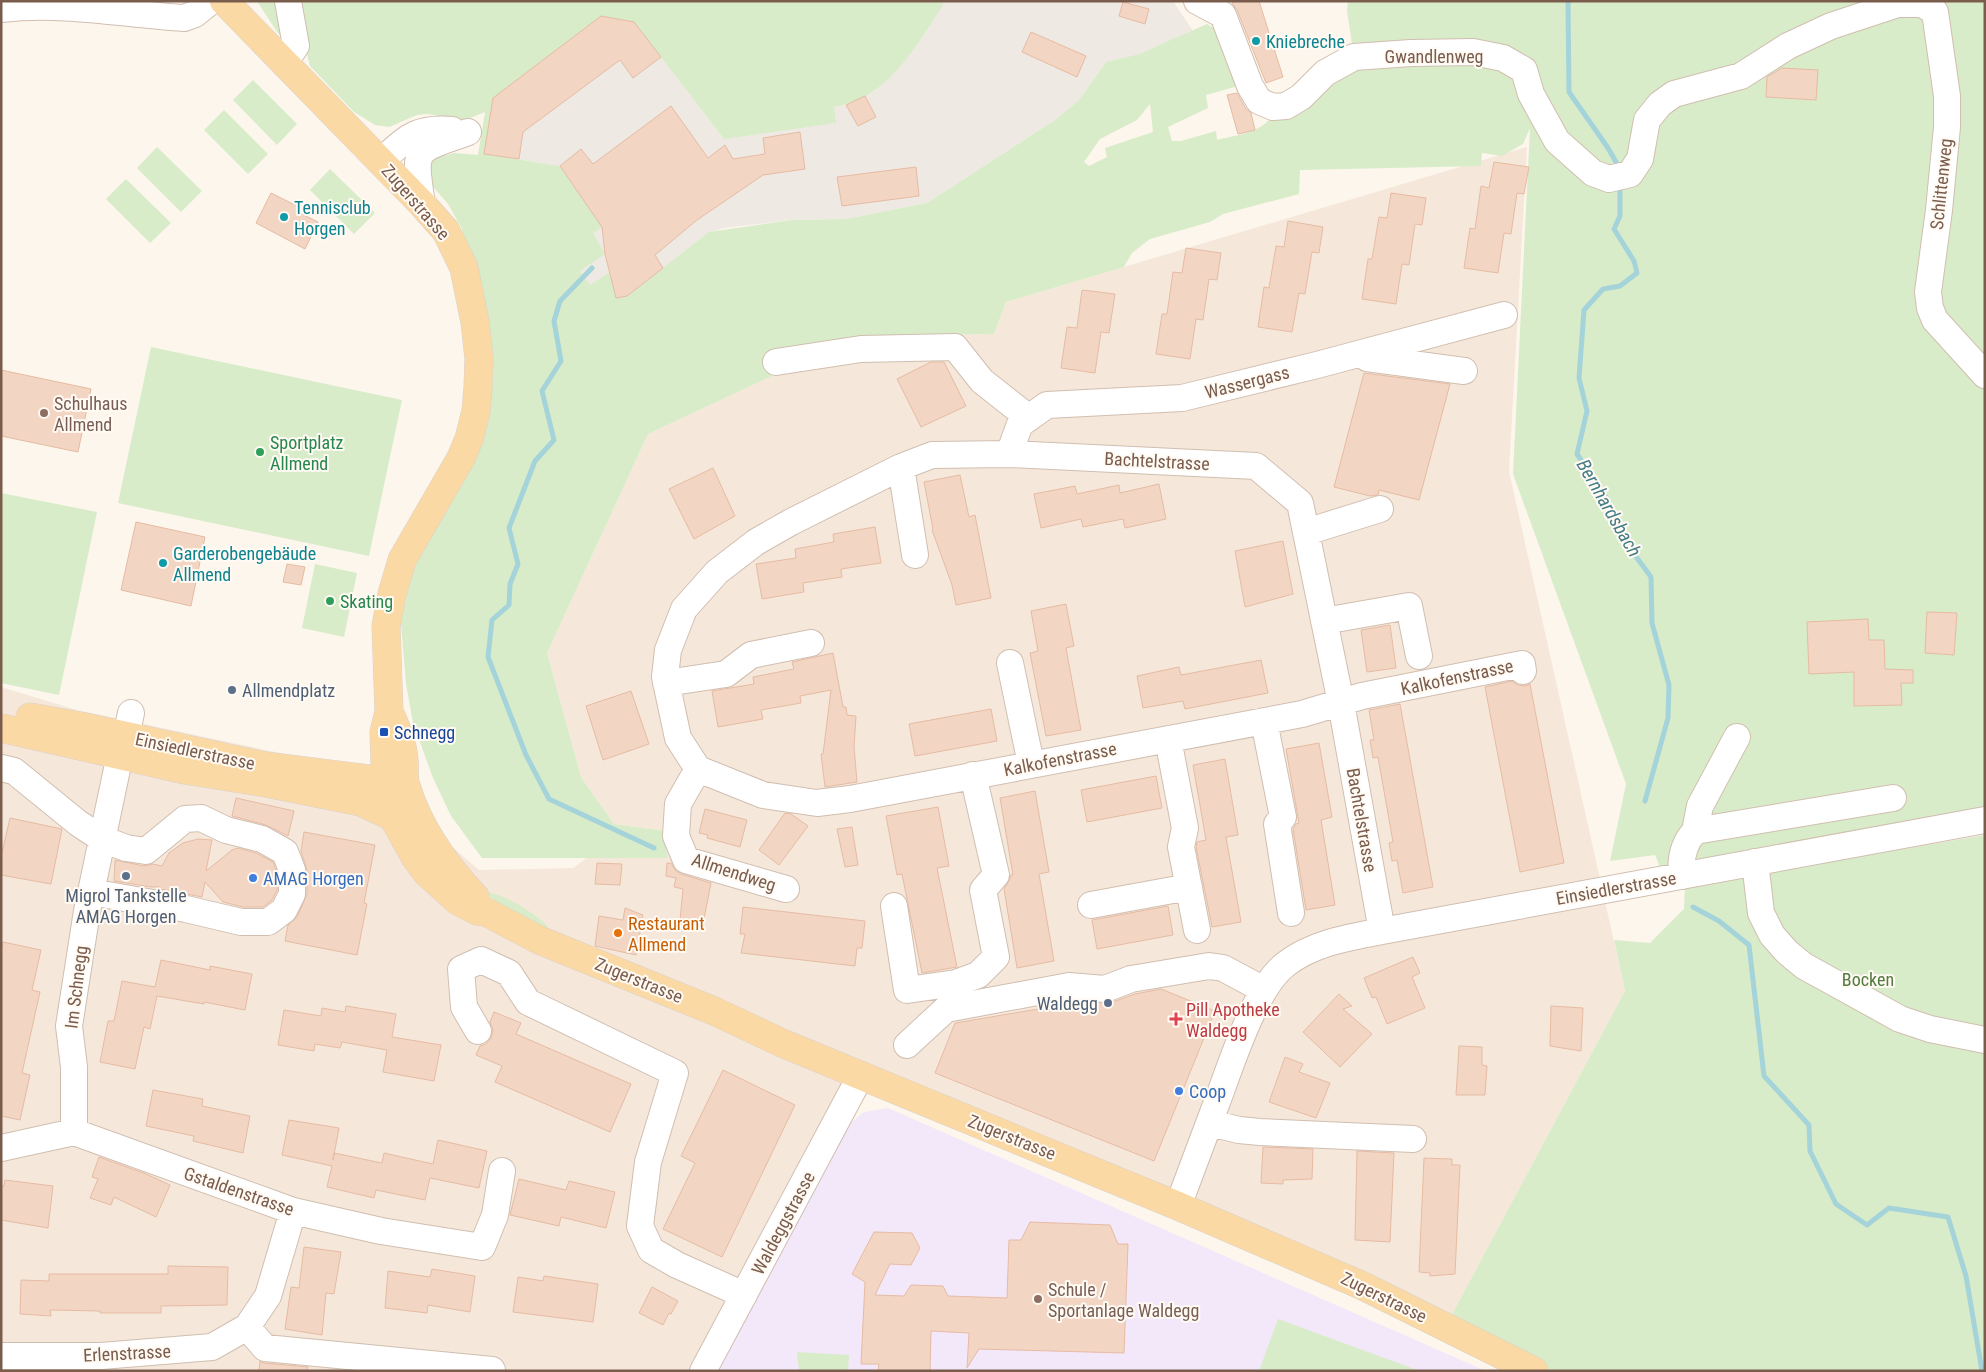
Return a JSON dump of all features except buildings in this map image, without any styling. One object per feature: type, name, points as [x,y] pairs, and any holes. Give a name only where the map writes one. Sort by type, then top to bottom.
[{"type":"main road","name":"Zugerstrasse","points":[[224,1],[422,204],[446,231],[464,268],[476,322],[478,359],[476,411],[469,440],[461,458],[402,560],[392,594],[386,626],[389,712],[401,740],[404,757],[397,786],[393,818],[427,873],[458,901],[477,911],[486,912],[539,940],[714,1010],[782,1042],[1178,1206],[1364,1286],[1534,1371]]},
{"type":"main road","name":"Einsiedlerstrasse","points":[[1,712],[125,734],[265,766],[369,779],[397,786]]},
{"type":"main road","name":"Einsiedlerstrasse","points":[[1,728],[125,734],[185,770],[276,785],[360,802],[393,818]]},
{"type":"main road","name":"Zugerstrasse","points":[[397,786],[441,857],[481,903],[486,912]]},
{"type":"main road","points":[[360,802],[371,799],[397,786]]},
{"type":"street","points":[[1,10],[54,6],[165,9],[184,18],[195,14],[211,1]]},
{"type":"street","points":[[284,63],[296,46],[288,1]]},
{"type":"street","name":"Gwandlenweg","points":[[1197,1],[1223,15],[1250,86],[1259,101],[1273,107],[1286,106],[1301,97],[1325,73],[1354,57],[1411,53],[1473,52],[1503,58],[1524,70],[1531,94],[1557,141],[1594,173],[1609,178],[1630,174],[1640,159],[1647,120],[1660,104],[1674,94],[1741,76],[1788,46],[1822,30],[1898,4]]},
{"type":"street","name":"Schlittenweg","points":[[1898,4],[1922,4],[1935,12],[1947,96],[1947,126],[1928,292],[1930,308],[1935,320],[1985,375]]},
{"type":"street","points":[[380,161],[412,134],[425,130],[468,132],[429,147],[420,155],[416,166],[422,204]]},
{"type":"street","name":"Wassergass","points":[[1009,454],[1020,424],[1047,405],[1182,398],[1504,315]]},
{"type":"street","points":[[776,362],[861,349],[955,347],[982,381],[1029,418]]},
{"type":"street","points":[[1364,352],[1367,358],[1464,371]]},
{"type":"street","name":"Bachtelstrasse","points":[[665,680],[668,650],[684,609],[717,572],[756,542],[790,522],[901,467],[932,455],[1009,454],[1256,466],[1300,503],[1341,703],[1382,931]]},
{"type":"street","points":[[901,467],[915,556]]},
{"type":"street","points":[[1306,532],[1380,508]]},
{"type":"street","points":[[1324,621],[1409,606],[1419,656]]},
{"type":"street","points":[[698,769],[678,738],[665,680],[726,674],[751,655],[811,643]]},
{"type":"street","points":[[1010,663],[1031,764]]},
{"type":"street","name":"Kalkofenstrasse","points":[[698,769],[763,796],[818,803],[850,799],[1302,714],[1362,696],[1522,667]]},
{"type":"street","points":[[1264,721],[1282,818],[1277,824],[1291,913]]},
{"type":"street","name":"Im Schnegg","points":[[74,1132],[74,1067],[69,1026],[91,892],[125,734]]},
{"type":"street","points":[[1682,876],[1680,862],[1682,854],[1687,839],[1695,831],[1700,806],[1737,737]]},
{"type":"street","points":[[1168,738],[1185,828],[1181,847],[1197,930]]},
{"type":"street","points":[[1,768],[14,771],[78,823],[102,839],[126,848],[146,851],[185,819],[201,818],[226,830],[262,839],[285,852],[292,870],[292,894],[284,910],[268,922],[242,922],[186,909],[91,892]]},
{"type":"street","name":"Allmendweg","points":[[698,769],[678,804],[676,836],[686,860],[786,888]]},
{"type":"street","points":[[894,906],[907,990],[956,983],[978,974],[996,957],[983,890],[996,875],[973,775]]},
{"type":"street","points":[[1695,831],[1893,798]]},
{"type":"street","name":"Einsiedlerstrasse","points":[[1178,1206],[1234,1057],[1264,990],[1273,976],[1298,956],[1332,942],[1382,931],[1985,820]]},
{"type":"street","points":[[1755,862],[1760,913],[1772,935],[1787,952],[1804,966],[1900,1018],[1930,1029],[1985,1040]]},
{"type":"street","points":[[1092,905],[1189,887]]},
{"type":"street","points":[[478,1031],[464,1007],[461,969],[481,960],[508,973],[528,1002],[675,1073],[648,1162],[640,1226],[651,1250],[685,1269],[744,1295]]},
{"type":"street","points":[[907,1045],[946,1009],[1069,986],[1105,989],[1131,979],[1209,966],[1223,968],[1264,990]]},
{"type":"street","name":"Waldeggstrasse","points":[[703,1371],[861,1075]]},
{"type":"street","points":[[1210,1123],[1239,1130],[1260,1132],[1413,1139]]},
{"type":"street","points":[[1,1148],[74,1132]]},
{"type":"street","name":"Gstaldenstrasse","points":[[74,1132],[293,1211],[381,1231],[482,1247],[495,1215],[502,1171]]},
{"type":"street","name":"Erlenstrasse","points":[[1,1356],[101,1356],[212,1347],[247,1327],[268,1296],[293,1211]]},
{"type":"street","points":[[247,1327],[265,1348],[492,1370]]},
{"type":"shaded area","points":[[943,1],[1173,1],[1193,31],[1139,54],[1106,62],[1079,100],[1055,120],[927,203],[846,219],[792,220],[724,228],[711,232],[627,296],[616,298],[590,286],[580,270],[593,233],[560,166],[484,154],[493,98],[601,16],[634,22],[724,139],[846,105],[875,91],[941,7]]},
{"type":"shaded area","points":[[1527,147],[1509,471],[1625,991],[1442,1333],[858,1081],[699,1371],[1,1371],[1,687],[77,710],[337,765],[416,768],[435,832],[479,870],[573,868],[588,857],[666,858],[666,831],[614,824],[581,777],[547,653],[648,434],[858,336],[994,334],[1006,302]]},
{"type":"shaded area","name":"Schule / Sportanlage Waldegg","points":[[888,1108],[1486,1371],[712,1371],[848,1125],[864,1112]]},
{"type":"green space","points":[[257,1],[943,1],[942,7],[910,55],[885,83],[870,94],[853,102],[834,107],[836,123],[724,139],[634,22],[601,16],[484,154],[560,166],[602,227],[593,233],[605,254],[580,271],[590,285],[610,272],[616,298],[627,296],[709,232],[792,220],[846,219],[927,203],[1055,120],[1079,100],[1106,62],[1139,54],[1207,24],[1217,30],[1242,85],[1206,95],[1208,108],[1168,127],[1172,141],[1181,141],[1216,131],[1217,140],[1256,129],[1269,120],[1273,114],[1354,57],[1347,11],[1348,1],[1985,1],[1985,820],[1665,879],[1655,855],[1610,861],[1626,784],[1513,474],[1530,128],[1523,144],[1502,156],[1482,153],[1481,166],[1300,170],[1299,194],[1223,214],[1210,222],[1150,239],[1132,253],[1124,267],[1006,302],[994,334],[858,336],[648,434],[547,653],[581,777],[614,824],[666,831],[667,858],[482,858],[451,816],[433,778],[413,723],[406,684],[400,613],[413,565],[473,461],[462,229],[448,204],[429,182],[426,161],[454,153],[478,155],[485,112],[465,120],[427,114],[417,115],[389,127],[375,125],[354,112],[310,66],[300,27],[285,41]],"holes":[[[1150,104],[1153,132],[1105,148],[1107,157],[1089,166],[1084,162],[1100,139],[1137,120]]]},
{"type":"green space","points":[[253,80],[297,124],[277,145],[233,100]]},
{"type":"green space","points":[[224,110],[268,154],[248,174],[204,130]]},
{"type":"green space","points":[[157,147],[202,191],[181,212],[137,168]]},
{"type":"green space","points":[[330,169],[375,213],[354,234],[310,190]]},
{"type":"green space","points":[[126,179],[171,223],[150,243],[106,199]]},
{"type":"green space","name":"Sportplatz Allmend","points":[[151,347],[402,400],[369,556],[118,503]]},
{"type":"green space","points":[[1,493],[97,512],[59,695],[1,683]]},
{"type":"green space","name":"Skating","points":[[315,564],[357,573],[344,637],[302,628]]},
{"type":"green space","name":"Bocken","points":[[1985,835],[1985,1371],[1532,1371],[1442,1333],[1625,991],[1614,940],[1650,943],[1684,909],[1685,884]]},
{"type":"green space","points":[[484,891],[501,896],[520,906],[539,918],[551,931],[504,909]]},
{"type":"green space","points":[[1278,1319],[1420,1371],[1259,1371]]},
{"type":"green space","points":[[797,1352],[849,1355],[848,1371],[799,1371]]},
{"type":"waterway","name":"Bernhardsbach","points":[[1568,1],[1569,92],[1608,148],[1620,169]]},
{"type":"waterway","name":"Bernhardsbach","points":[[1620,186],[1620,216],[1614,229],[1634,261],[1637,273],[1620,286],[1603,289],[1584,310],[1579,378],[1587,411],[1577,454],[1607,499],[1623,539],[1651,577],[1652,623],[1669,685],[1668,718],[1645,801]]},
{"type":"waterway","points":[[592,268],[560,301],[554,321],[561,361],[542,391],[554,440],[535,461],[509,528],[518,564],[510,584],[509,605],[492,620],[488,657],[526,755],[549,799],[654,848]]},
{"type":"waterway","points":[[1693,907],[1719,921],[1749,945],[1764,1076],[1809,1125],[1810,1151],[1836,1204],[1867,1225],[1889,1208],[1948,1217],[1966,1276],[1982,1371]]},
{"type":"place","name":"Kniebreche","points":[[1256,41]]},
{"type":"place","name":"Tennisclub Horgen","points":[[284,217]]},
{"type":"place","name":"Schulhaus Allmend","points":[[44,413]]},
{"type":"place","name":"Sportplatz Allmend","points":[[260,452]]},
{"type":"place","name":"Garderobengebäude Allmend","points":[[163,563]]},
{"type":"place","name":"Skating","points":[[330,601]]},
{"type":"place","name":"Allmendplatz","points":[[232,690]]},
{"type":"place","name":"Schnegg","points":[[384,732]]},
{"type":"place","name":"Migrol Tankstelle AMAG Horgen","points":[[126,876]]},
{"type":"place","name":"AMAG Horgen","points":[[253,878]]},
{"type":"place","name":"Restaurant Allmend","points":[[618,933]]},
{"type":"place","name":"Waldegg","points":[[1108,1003]]},
{"type":"place","name":"Pill Apotheke Waldegg","points":[[1176,1019]]},
{"type":"place","name":"Coop","points":[[1179,1091]]},
{"type":"place","name":"Schule / Sportanlage Waldegg","points":[[1038,1299]]}]
